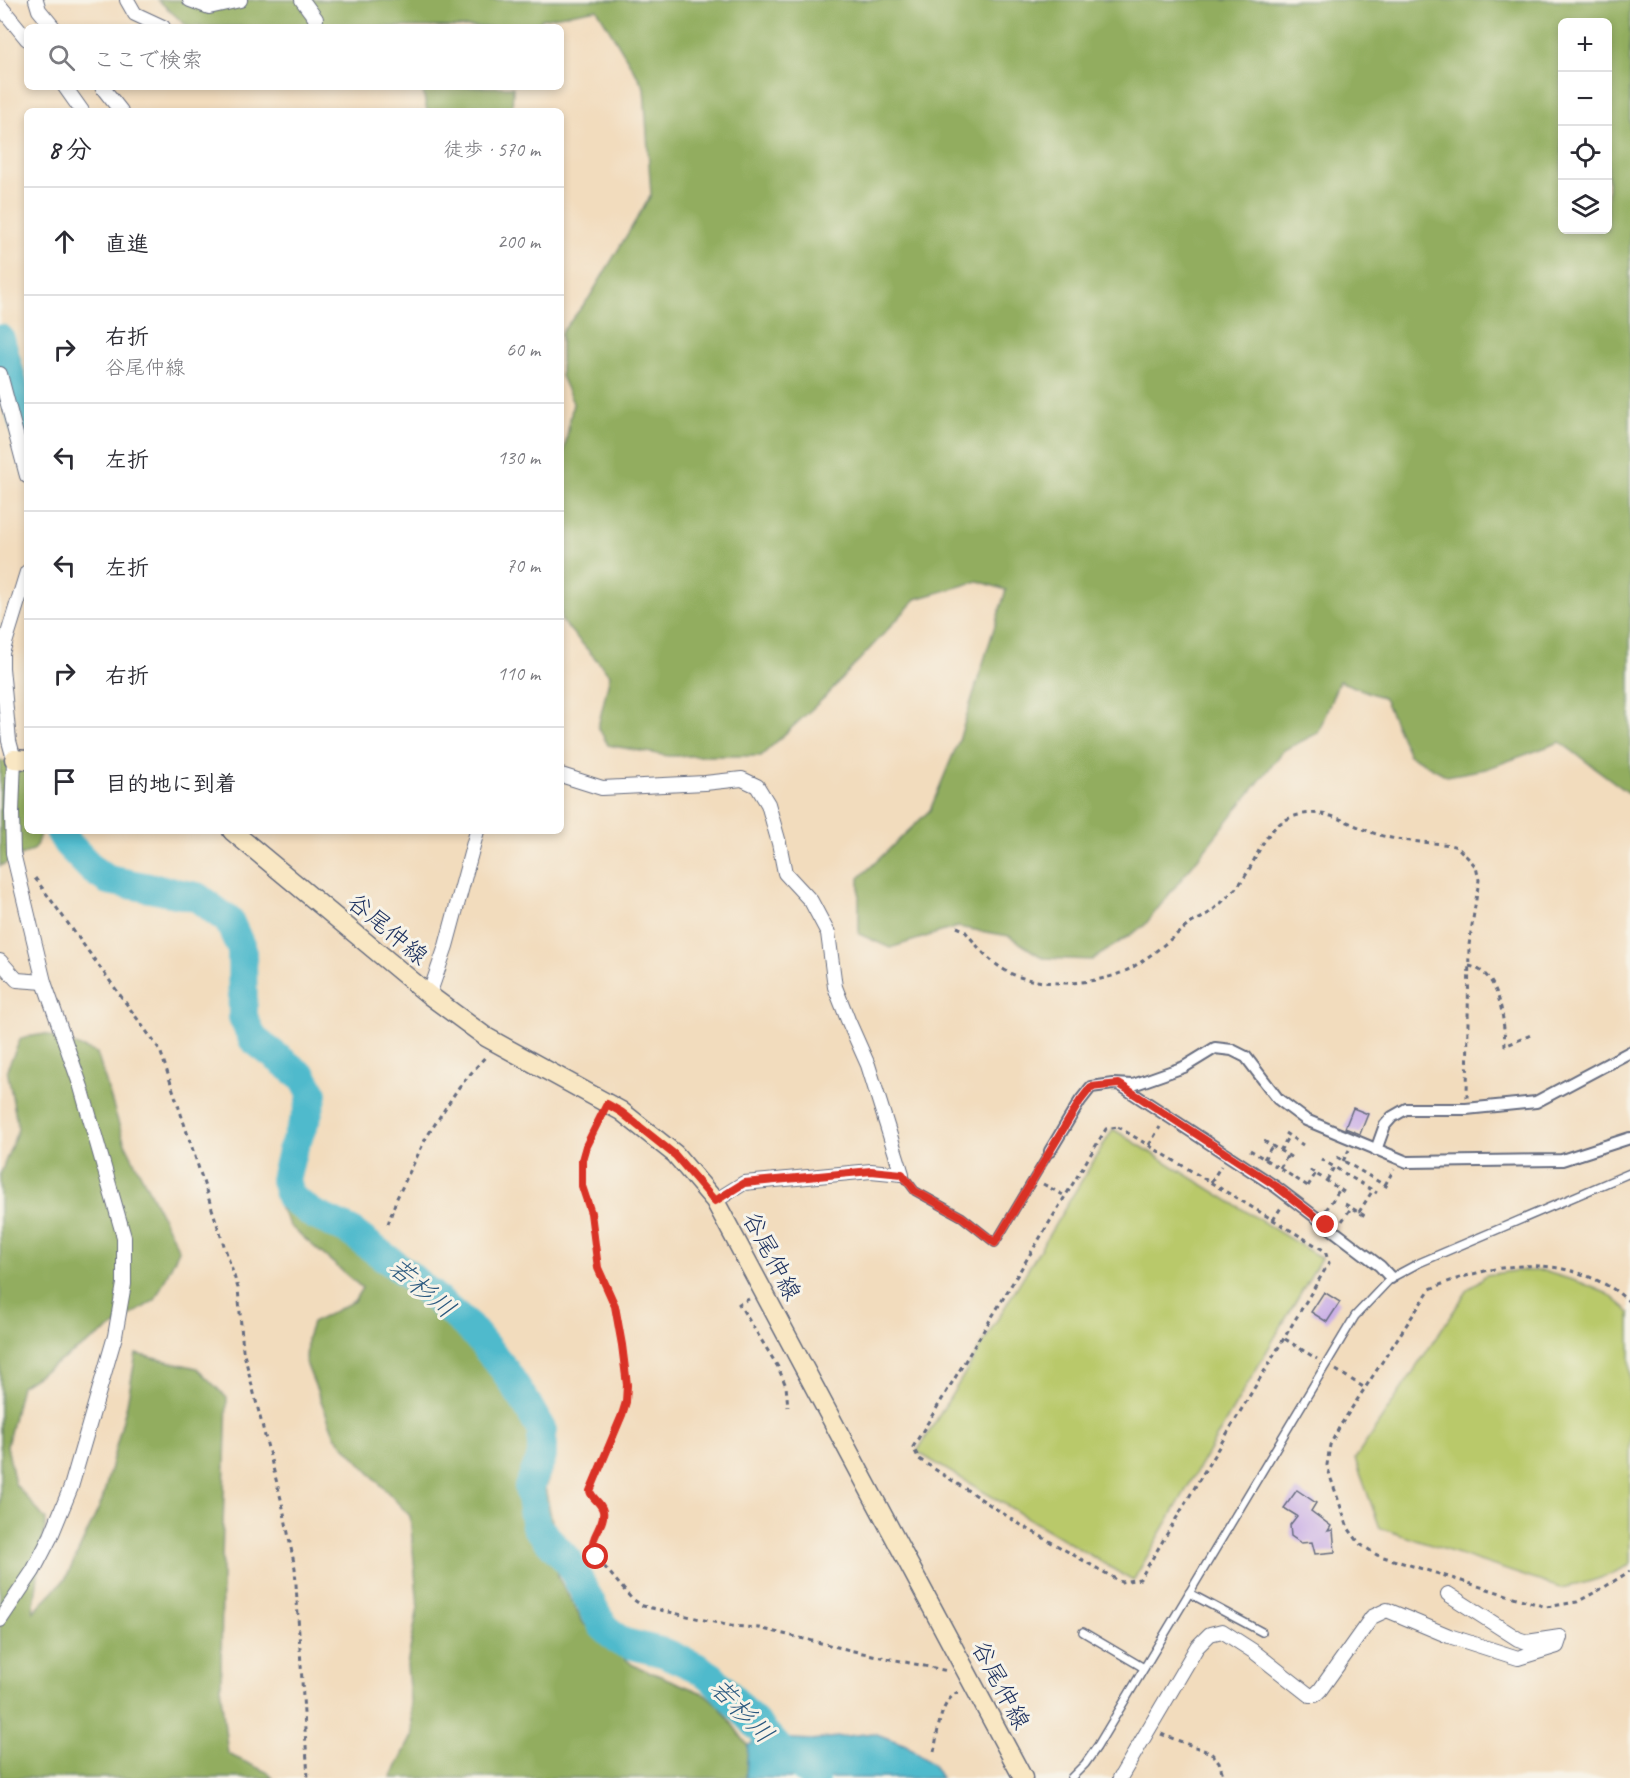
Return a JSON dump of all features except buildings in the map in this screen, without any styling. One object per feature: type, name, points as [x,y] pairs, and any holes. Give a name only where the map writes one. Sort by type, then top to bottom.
[{"type":"main road","name":"谷尾仲線","points":[[236,834],[429,995],[486,1037],[621,1112],[675,1155],[715,1201],[1023,1778]]},
{"type":"street","points":[[36,0],[39,10],[51,24]]},
{"type":"street","points":[[127,0],[135,14],[157,24]]},
{"type":"street","points":[[190,0],[209,7],[240,0]]},
{"type":"street","points":[[302,0],[316,19],[315,24]]},
{"type":"street","points":[[0,6],[24,35]]},
{"type":"street","points":[[67,90],[80,108]]},
{"type":"street","points":[[104,90],[119,108]]},
{"type":"street","points":[[0,374],[24,465]]},
{"type":"street","points":[[0,1620],[33,1571],[51,1536],[71,1487],[102,1387],[115,1336],[124,1284],[124,1237],[81,1087],[44,982],[13,853],[12,813],[20,759],[9,741],[2,653],[24,582]]},
{"type":"street","points":[[564,776],[602,788],[742,779],[757,786],[768,804],[785,873],[811,902],[828,933],[835,987],[868,1065],[902,1174],[871,1171],[744,1183],[715,1201]]},
{"type":"street","points":[[429,995],[446,946],[476,834]]},
{"type":"street","points":[[0,961],[17,980],[44,982]]},
{"type":"street","points":[[1050,1151],[1091,1087],[1133,1085],[1184,1067],[1215,1048],[1232,1050],[1246,1057],[1278,1099],[1306,1120],[1407,1162],[1562,1160],[1630,1138]]},
{"type":"street","points":[[1376,1150],[1385,1125],[1392,1117],[1406,1109],[1466,1108],[1536,1102],[1630,1052]]},
{"type":"street","points":[[1119,1084],[1286,1194],[1380,1266],[1391,1278]]},
{"type":"street","points":[[1120,1778],[1197,1647],[1210,1634],[1222,1631],[1309,1695],[1315,1695],[1320,1690],[1372,1617],[1387,1610],[1449,1636],[1518,1658],[1557,1646],[1560,1638],[1527,1642],[1518,1639],[1448,1594]]},
{"type":"lane","points":[[902,1174],[915,1191],[962,1217],[995,1243],[1050,1151]]},
{"type":"lane","points":[[1071,1778],[1097,1748],[1355,1316],[1391,1278],[1419,1263],[1630,1173]]},
{"type":"lane","points":[[1189,1593],[1262,1632]]},
{"type":"lane","points":[[1083,1632],[1144,1668]]},
{"type":"path","points":[[957,927],[964,930],[995,964],[1011,974],[1034,980],[1067,983],[1114,976],[1132,968],[1190,923],[1205,916],[1245,877],[1265,840],[1280,823],[1291,817],[1318,812],[1334,816],[1384,837],[1457,847],[1476,867],[1479,880],[1470,931],[1466,1108]]},
{"type":"path","points":[[15,861],[30,871],[160,1050],[238,1288],[243,1350],[282,1503],[295,1568],[308,1778]]},
{"type":"path","points":[[1469,966],[1477,968],[1488,977],[1497,993],[1504,1023],[1505,1046],[1533,1034]]},
{"type":"path","points":[[388,1224],[396,1200],[426,1138],[459,1087],[497,1044]]},
{"type":"path","points":[[607,1104],[584,1153],[582,1186],[591,1213],[598,1268],[615,1306],[627,1385],[626,1402],[622,1415],[590,1491],[591,1496],[600,1504],[604,1516],[593,1541],[592,1553],[631,1598],[643,1606],[731,1626],[759,1628],[858,1653],[944,1671],[950,1671],[963,1665]]},
{"type":"path","points":[[1149,1145],[1168,1115]]},
{"type":"path","points":[[1118,1127],[1211,1182],[1325,1251],[1329,1263],[1140,1579],[1121,1582],[1021,1525],[937,1471],[919,1459],[913,1447],[1106,1129],[1118,1127]]},
{"type":"path","points":[[1297,1141],[1302,1132]]},
{"type":"path","points":[[1285,1133],[1303,1145]]},
{"type":"path","points":[[1280,1150],[1289,1136]]},
{"type":"path","points":[[1263,1141],[1294,1159]]},
{"type":"path","points":[[1264,1158],[1272,1146]]},
{"type":"path","points":[[1250,1150],[1310,1187],[1316,1173]]},
{"type":"path","points":[[1211,1182],[1228,1154]]},
{"type":"path","points":[[1280,1168],[1288,1155]]},
{"type":"path","points":[[1337,1157],[1391,1189]]},
{"type":"path","points":[[1321,1159],[1377,1193]]},
{"type":"path","points":[[1326,1180],[1334,1167]]},
{"type":"path","points":[[1310,1170],[1344,1192]]},
{"type":"path","points":[[1354,1179],[1359,1170]]},
{"type":"path","points":[[1034,1178],[1065,1196]]},
{"type":"path","points":[[1326,1210],[1340,1189]]},
{"type":"path","points":[[1359,1212],[1372,1190]]},
{"type":"path","points":[[1345,1204],[1365,1216]]},
{"type":"path","points":[[1342,1221],[1351,1208]]},
{"type":"path","points":[[1630,1302],[1608,1286],[1588,1277],[1547,1265],[1528,1264],[1493,1269],[1445,1282],[1430,1289],[1340,1426],[1330,1445],[1327,1465],[1348,1528],[1360,1544],[1377,1554],[1546,1607],[1577,1602],[1630,1571]]},
{"type":"path","points":[[764,1292],[739,1304],[778,1367],[786,1386],[788,1407]]},
{"type":"path","points":[[934,1752],[946,1705],[953,1695],[973,1684]]},
{"type":"path","points":[[1149,1729],[1211,1754],[1219,1761],[1224,1778]]},
{"type":"green space","points":[[158,0],[1630,0],[1630,794],[1560,742],[1486,769],[1447,776],[1409,755],[1384,698],[1339,681],[1318,733],[1284,750],[1144,926],[1092,960],[1043,958],[1009,936],[957,927],[890,948],[859,934],[859,878],[930,810],[959,740],[1006,590],[978,581],[916,599],[825,697],[761,756],[668,756],[608,745],[598,727],[610,675],[564,623],[564,452],[573,403],[564,383],[564,329],[589,298],[651,195],[644,87],[597,9],[542,19],[539,24],[185,24]]},
{"type":"green space","points":[[423,90],[513,90],[512,108],[426,108]]},
{"type":"green space","points":[[0,760],[24,769],[24,834],[40,834],[35,849],[0,866]]},
{"type":"green space","points":[[45,1034],[97,1053],[124,1141],[179,1250],[155,1300],[21,1386],[7,1446],[15,1484],[46,1520],[33,1612],[66,1578],[102,1501],[127,1404],[136,1354],[197,1368],[227,1398],[221,1695],[228,1754],[267,1772],[273,1778],[0,1778],[0,1175],[18,1129],[7,1069],[21,1038]]},
{"type":"green space","points":[[1113,1129],[1321,1258],[1133,1581],[917,1452]]},
{"type":"green space","points":[[280,1208],[340,1213],[476,1321],[555,1458],[545,1488],[553,1526],[558,1577],[584,1624],[633,1665],[705,1694],[719,1706],[748,1746],[747,1778],[391,1778],[413,1734],[407,1665],[418,1607],[410,1516],[335,1436],[306,1363],[307,1338],[312,1323],[354,1301],[362,1288],[290,1226]]},
{"type":"green space","points":[[1514,1271],[1543,1271],[1582,1283],[1608,1294],[1630,1312],[1630,1565],[1596,1580],[1560,1588],[1380,1528],[1355,1459],[1467,1291],[1486,1275]]},
{"type":"water","points":[[874,1733],[906,1745],[933,1765],[941,1778],[747,1778],[746,1776],[748,1746],[760,1737],[811,1740]]},
{"type":"waterway","name":"若杉川","points":[[0,339],[24,425]]},
{"type":"waterway","name":"若杉川","points":[[62,834],[67,843],[93,870],[108,880],[197,897],[229,921],[242,950],[243,1017],[253,1039],[303,1077],[313,1094],[292,1151],[285,1180],[290,1197],[313,1214],[350,1231],[406,1273],[472,1330],[504,1369],[542,1431],[542,1456],[529,1487],[536,1526],[569,1562],[603,1626],[621,1642],[665,1653],[712,1677],[782,1752],[814,1778]]},
{"type":"route","points":[[596,1557],[592,1553],[593,1541],[604,1516],[600,1504],[591,1496],[590,1491],[622,1415],[626,1402],[627,1385],[615,1306],[598,1268],[591,1213],[581,1178],[586,1146],[607,1104],[621,1112],[675,1155],[715,1201],[744,1183],[871,1171],[902,1174],[915,1191],[962,1217],[995,1243],[1080,1101],[1091,1087],[1119,1084],[1276,1186],[1326,1225]]}]
